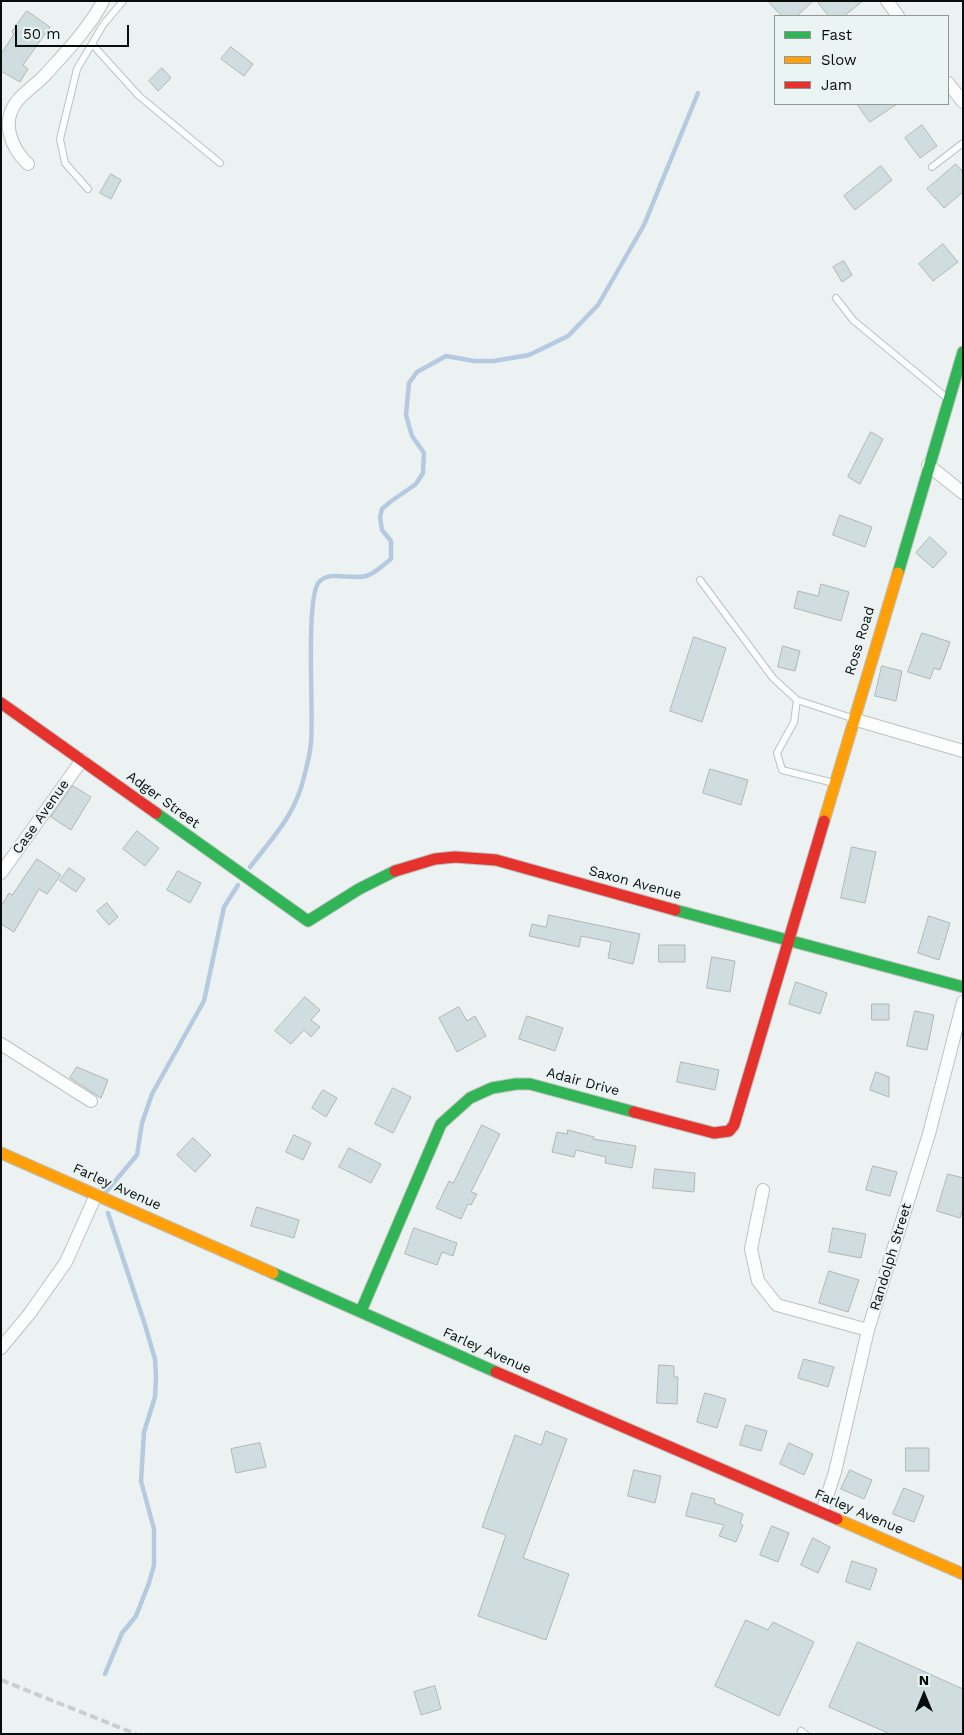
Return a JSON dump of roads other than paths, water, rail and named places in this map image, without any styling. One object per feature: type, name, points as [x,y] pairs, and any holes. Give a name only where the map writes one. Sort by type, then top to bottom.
[{"type":"street","points":[[28,164],[18,155],[11,142],[9,128],[11,114],[17,101],[45,75],[92,19],[103,1]]},
{"type":"street","points":[[887,1],[897,15]]},
{"type":"street","points":[[949,84],[963,102]]},
{"type":"street","name":"Ross Road","points":[[790,939],[853,719],[963,352]]},
{"type":"street","points":[[928,465],[963,493]]},
{"type":"street","name":"Adger Street","points":[[1,703],[308,921]]},
{"type":"street","points":[[853,719],[963,751]]},
{"type":"street","name":"Case Avenue","points":[[1,874],[82,760]]},
{"type":"street","name":"Saxon Avenue","points":[[308,921],[336,902],[404,868],[429,860],[454,857],[480,858],[505,862],[963,987]]},
{"type":"street","name":"Adair Drive","points":[[360,1311],[442,1124],[451,1112],[472,1094],[491,1086],[510,1083],[530,1084],[714,1132],[729,1131],[734,1126],[790,939]]},
{"type":"street","name":"Randolph Street","points":[[822,1512],[835,1472],[868,1330],[929,1134],[963,1002]]},
{"type":"street","points":[[1,1044],[91,1101]]},
{"type":"street","name":"Farley Avenue","points":[[1,1153],[963,1574]]},
{"type":"street","points":[[763,1190],[751,1250],[758,1281],[777,1305],[868,1330]]},
{"type":"street","points":[[1,1348],[30,1313],[66,1262],[96,1195]]},
{"type":"lane","points":[[88,189],[65,163],[60,139],[77,69],[103,25],[123,1]]},
{"type":"lane","points":[[92,44],[139,96],[220,163]]},
{"type":"lane","points":[[932,167],[963,143]]},
{"type":"lane","points":[[836,298],[853,320],[948,399]]},
{"type":"lane","points":[[700,580],[773,678],[797,700],[853,719]]},
{"type":"lane","points":[[797,700],[794,722],[777,753],[782,770],[835,784]]},
{"type":"waterway","points":[[250,867],[283,825],[300,791],[307,764],[311,747],[312,728],[312,610],[319,582],[323,578],[335,576],[366,576],[391,559],[391,541],[382,530],[380,517],[382,509],[416,484],[423,473],[424,453],[412,436],[406,415],[409,383],[417,372],[446,356],[474,361],[494,361],[529,355],[568,336],[598,305],[644,225],[698,93]]},
{"type":"waterway","points":[[106,1192],[137,1155],[142,1123],[152,1094],[204,1001],[224,907],[238,885]]},
{"type":"waterway","points":[[105,1674],[122,1633],[136,1616],[154,1565],[154,1529],[141,1481],[144,1432],[155,1397],[156,1377],[155,1359],[108,1213]]},
{"type":"railway","points":[[1,1680],[136,1734]]}]
